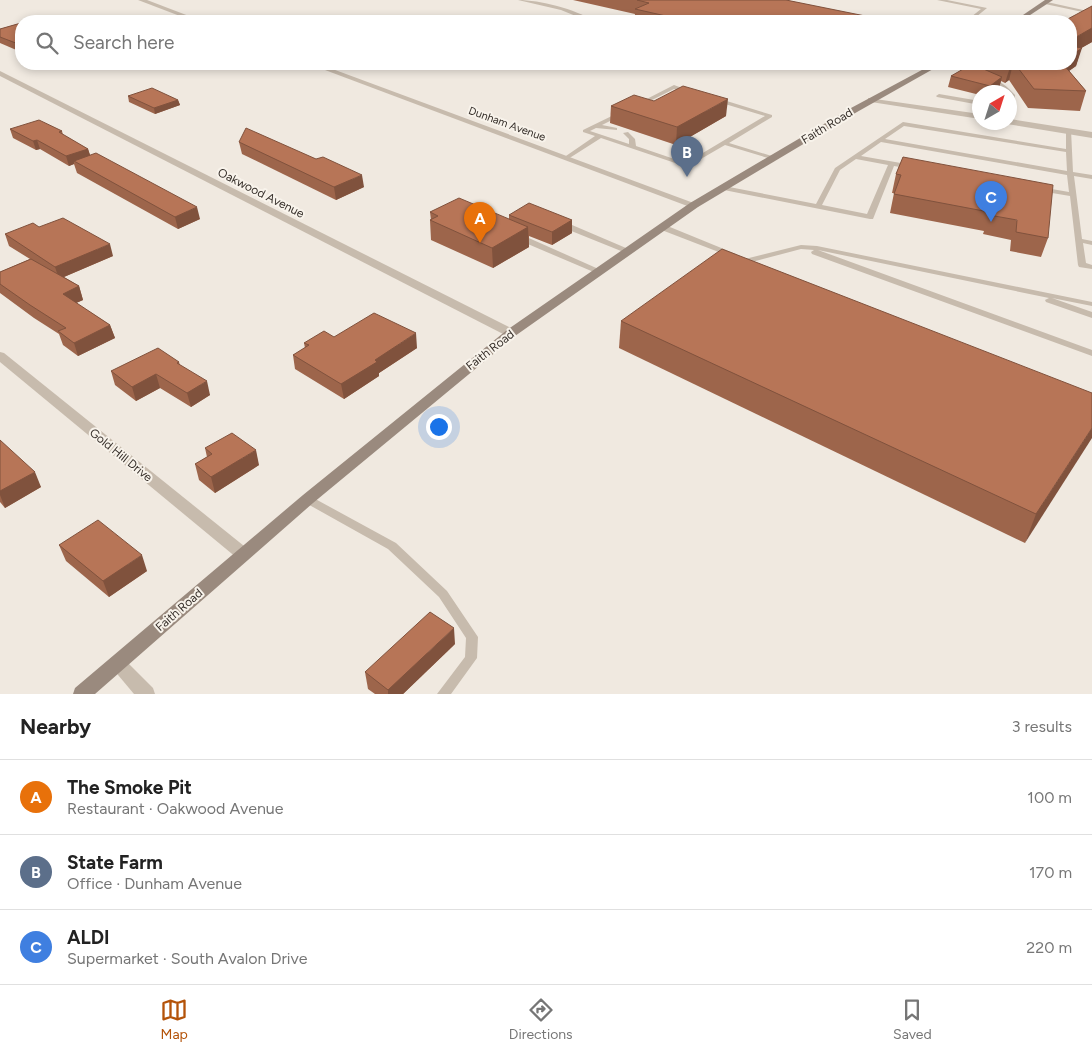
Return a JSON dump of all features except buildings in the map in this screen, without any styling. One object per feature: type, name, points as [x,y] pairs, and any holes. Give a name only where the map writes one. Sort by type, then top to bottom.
[{"type":"main road","points":[[1026,15],[1048,1]]},
{"type":"main road","name":"Faith Road","points":[[82,694],[308,499],[511,333],[694,205],[871,100],[927,70]]},
{"type":"street","points":[[142,0],[183,15]]},
{"type":"street","name":"Dunham Avenue","points":[[329,70],[694,205]]},
{"type":"street","name":"Oakwood Avenue","points":[[0,73],[511,333]]},
{"type":"street","points":[[871,100],[972,116]]},
{"type":"street","points":[[1017,123],[1092,134]]},
{"type":"street","name":"Gold Hill Drive","points":[[0,356],[243,554]]},
{"type":"street","points":[[117,663],[146,694]]},
{"type":"lane","points":[[520,0],[562,9],[577,15]]},
{"type":"lane","points":[[939,0],[984,8],[975,15]]},
{"type":"lane","points":[[977,7],[986,0]]},
{"type":"lane","points":[[1048,1],[1092,12]]},
{"type":"lane","points":[[965,70],[1002,85]]},
{"type":"lane","points":[[700,95],[674,87],[585,131],[687,165],[770,116],[709,97]]},
{"type":"lane","points":[[939,96],[972,102]]},
{"type":"lane","points":[[818,207],[837,170],[903,124],[1069,151]]},
{"type":"lane","points":[[595,126],[615,129]]},
{"type":"lane","points":[[1069,131],[1070,173],[1082,265],[1092,267]]},
{"type":"lane","points":[[626,133],[632,139],[633,147]]},
{"type":"lane","points":[[566,158],[600,136]]},
{"type":"lane","points":[[881,140],[1092,177]]},
{"type":"lane","points":[[724,143],[773,158]]},
{"type":"lane","points":[[856,157],[920,168]]},
{"type":"lane","points":[[724,188],[870,217],[892,163]]},
{"type":"lane","points":[[1034,188],[1073,195]]},
{"type":"lane","points":[[551,220],[629,251]]},
{"type":"lane","points":[[662,228],[766,268]]},
{"type":"lane","points":[[512,234],[599,271]]},
{"type":"lane","points":[[1079,240],[1092,243]]},
{"type":"lane","points":[[748,261],[801,247],[817,248],[1092,304]]},
{"type":"lane","points":[[801,247],[1092,352]]},
{"type":"lane","points":[[1018,290],[1092,316]]},
{"type":"lane","points":[[308,499],[392,546],[443,594],[472,636],[471,658],[443,694]]},
{"type":"place","name":"State Farm","points":[[687,177]]},
{"type":"place","name":"ALDI","points":[[991,222]]},
{"type":"place","name":"The Smoke Pit","points":[[480,243]]}]
